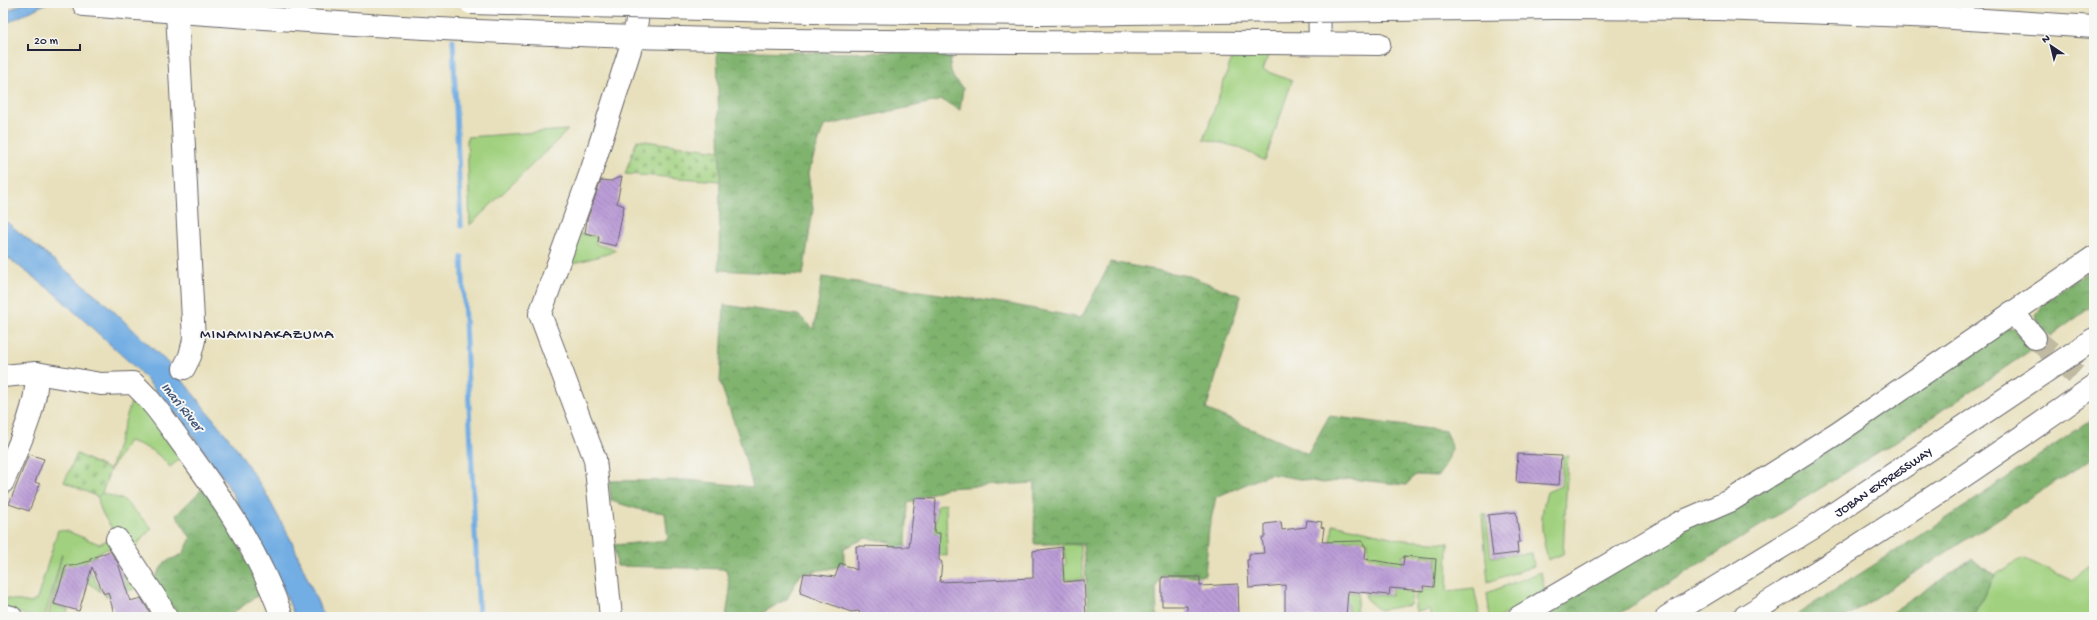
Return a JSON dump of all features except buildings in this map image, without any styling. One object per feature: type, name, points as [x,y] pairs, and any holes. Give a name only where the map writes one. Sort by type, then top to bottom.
[{"type":"main road","points":[[471,3],[812,12],[1042,14],[1539,8],[1718,9],[1938,17],[2094,27]]},
{"type":"main road","points":[[611,617],[595,459],[540,314],[592,169],[634,37],[640,3]]},
{"type":"main road","points":[[1319,3],[1320,43]]},
{"type":"main road","points":[[84,5],[408,28],[634,37],[797,41],[1379,44]]},
{"type":"main road","points":[[177,12],[194,340],[190,356],[184,368]]},
{"type":"main road","points":[[1519,617],[1679,523],[1730,501],[1837,433],[2094,257]]},
{"type":"main road","points":[[2012,312],[2035,338]]},
{"type":"main road","name":"JOBAN EXPRESSWAY","points":[[1667,617],[1811,529],[2094,339]]},
{"type":"main road","points":[[3,376],[36,372],[101,384],[133,383],[149,399],[234,519],[274,593],[282,617]]},
{"type":"main road","points":[[3,482],[19,444],[37,391],[36,372]]},
{"type":"main road","points":[[1744,617],[1852,550],[1993,457],[2094,386]]},
{"type":"main road","points":[[117,539],[159,602],[166,617]]},
{"type":"main road","points":[[3,614],[11,617]]},
{"type":"green space","points":[[1235,49],[1270,50],[1263,70],[1292,81],[1265,161],[1238,147],[1204,139]]},
{"type":"green space","points":[[717,50],[831,53],[952,51],[950,62],[951,71],[955,80],[963,88],[960,110],[942,100],[824,126],[808,173],[813,209],[803,275],[719,270],[720,168]]},
{"type":"green space","points":[[568,130],[470,225],[467,137]]},
{"type":"green space","points":[[637,140],[720,151],[720,181],[625,174]]},
{"type":"green space","points":[[577,233],[597,237],[596,244],[616,250],[564,266]]},
{"type":"green space","points":[[1111,262],[1189,276],[1241,296],[1206,409],[1308,454],[1329,416],[1446,431],[1451,444],[1451,449],[1442,470],[1438,476],[1415,475],[1406,485],[1349,479],[1324,483],[1270,474],[1216,497],[1209,529],[1205,575],[1161,575],[1156,587],[1157,617],[1089,617],[1083,544],[1034,544],[1035,483],[946,488],[908,503],[902,617],[881,617],[889,601],[891,592],[891,542],[866,538],[844,548],[844,566],[800,574],[787,599],[762,613],[761,617],[726,617],[730,590],[726,569],[617,566],[614,545],[668,540],[665,513],[641,510],[611,501],[609,481],[687,480],[753,487],[739,437],[720,382],[724,305],[798,315],[814,329],[822,277],[1009,304],[1081,318]]},
{"type":"green space","points":[[2094,266],[2094,305],[2051,336],[2040,327],[2036,315],[2044,303]]},
{"type":"green space","points":[[2009,327],[2023,332],[2034,348],[1901,438],[1614,617],[1537,617]]},
{"type":"green space","points":[[134,400],[149,406],[184,456],[170,467],[162,458],[152,451],[129,441],[110,470],[131,402]]},
{"type":"green space","points":[[2094,418],[2094,457],[1846,617],[1793,617],[1967,505]]},
{"type":"green space","points":[[77,454],[110,470],[102,493],[98,497],[64,482]]},
{"type":"green space","points":[[1568,455],[1563,554],[1548,560],[1542,533],[1543,511],[1547,492],[1561,486],[1563,456]]},
{"type":"green space","points":[[205,486],[264,591],[227,617],[181,617],[176,615],[153,580],[165,562],[183,554],[191,538],[176,515]]},
{"type":"green space","points":[[102,493],[124,500],[152,528],[131,551],[110,526],[102,512],[98,497]]},
{"type":"green space","points":[[946,503],[947,556],[934,554],[937,506]]},
{"type":"green space","points":[[1482,514],[1486,514],[1491,557],[1532,553],[1534,566],[1488,582]]},
{"type":"green space","points":[[1333,524],[1404,540],[1448,543],[1447,591],[1474,588],[1480,617],[1431,617],[1429,609],[1417,612],[1415,608],[1416,592],[1423,591],[1424,588],[1435,589],[1437,557],[1403,554],[1400,586],[1405,587],[1405,592],[1413,592],[1410,605],[1379,610],[1366,599],[1365,594],[1391,596],[1393,577],[1398,576],[1399,564],[1368,557],[1368,542],[1356,540],[1344,541],[1340,565],[1328,564]]},
{"type":"green space","points":[[58,530],[67,531],[99,544],[109,539],[139,579],[134,589],[107,597],[104,595],[127,586],[120,566],[121,564],[113,547],[97,553],[96,556],[88,559],[86,562],[101,592],[87,582],[87,569],[65,563],[53,605],[68,609],[67,617],[48,617],[62,554],[45,617],[32,617],[3,608],[3,598],[31,603],[37,599]]},
{"type":"green space","points":[[1063,544],[1080,545],[1083,579],[1052,580],[1052,577],[1064,575],[1063,567],[1066,563]]},
{"type":"green space","points":[[2023,558],[2073,581],[2094,560],[2094,617],[1974,617],[1975,612],[1995,575]]},
{"type":"green space","points":[[1971,559],[1995,575],[1975,612],[1974,617],[1886,617]]},
{"type":"green space","points":[[1541,572],[1545,592],[1500,617],[1490,617],[1487,593]]},
{"type":"green space","points":[[1337,590],[1359,594],[1355,617],[1348,617],[1348,603],[1324,602]]},
{"type":"water","points":[[24,3],[47,3],[3,25],[3,13]]},
{"type":"water","name":"Inari River","points":[[3,219],[102,300],[170,365],[235,446],[265,492],[292,542],[324,617],[295,617],[282,586],[255,532],[224,479],[182,421],[138,370],[53,292],[3,254]]},
{"type":"waterway","points":[[453,40],[461,226]]},
{"type":"waterway","points":[[462,257],[479,617]]},
{"type":"tunnel","points":[[2035,338],[2094,391]]},
{"type":"district","name":"MINAMINAKAZUMA","points":[[267,333]]}]
